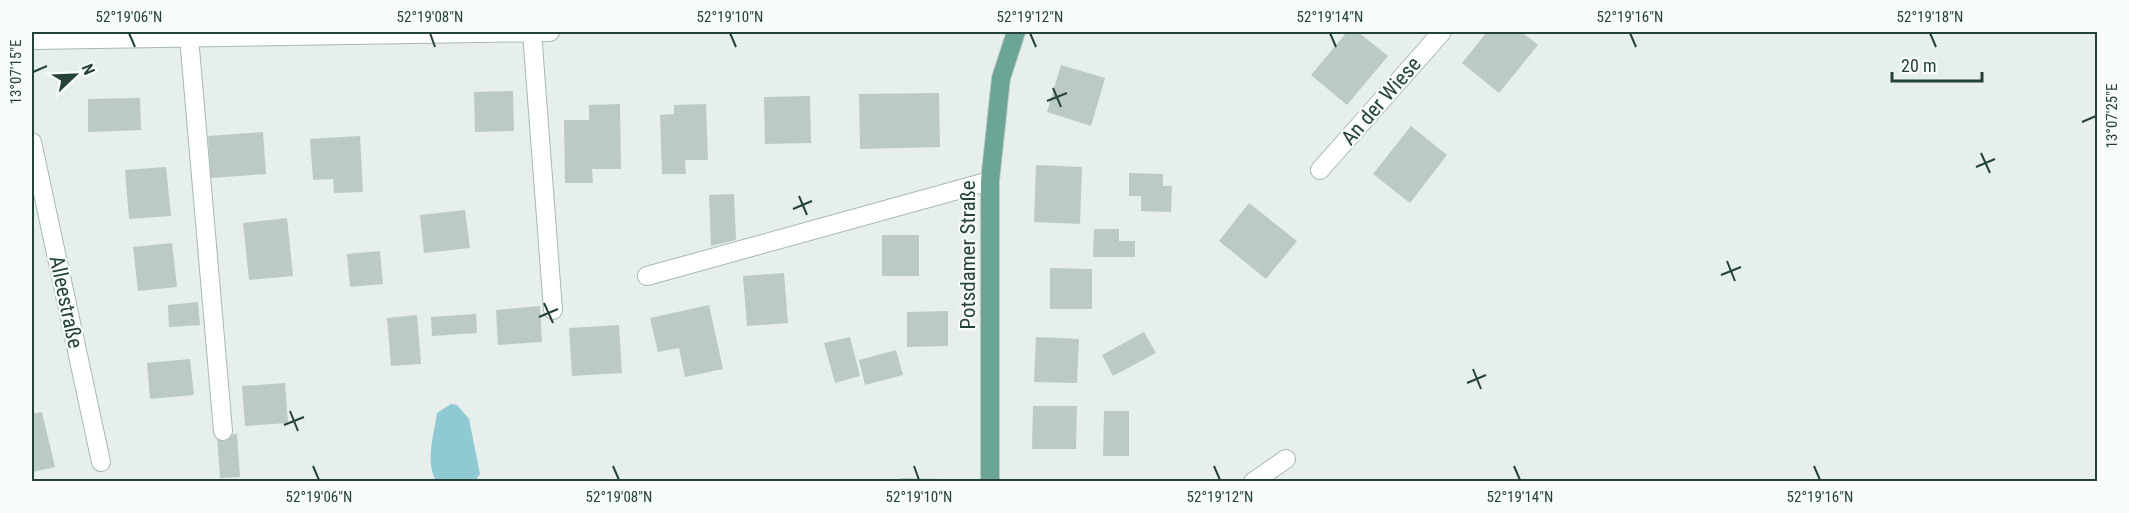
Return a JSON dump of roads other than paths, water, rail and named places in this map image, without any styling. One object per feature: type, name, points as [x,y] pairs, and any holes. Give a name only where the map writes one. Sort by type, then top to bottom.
[{"type":"main road","name":"Potsdamer Straße","points":[[990,482],[990,181],[1001,78],[1016,32]]},
{"type":"street","points":[[532,32],[553,310]]},
{"type":"street","points":[[32,40],[550,32]]},
{"type":"street","name":"An der Wiese","points":[[1320,170],[1442,32]]},
{"type":"street","points":[[189,37],[223,430]]},
{"type":"street","name":"Alleestraße","points":[[32,142],[101,462]]},
{"type":"street","points":[[647,276],[990,181]]},
{"type":"street","points":[[1253,482],[1286,459]]},
{"type":"water","points":[[451,404],[457,405],[469,419],[480,474],[475,481],[436,481],[433,473],[431,448],[437,413]]}]
